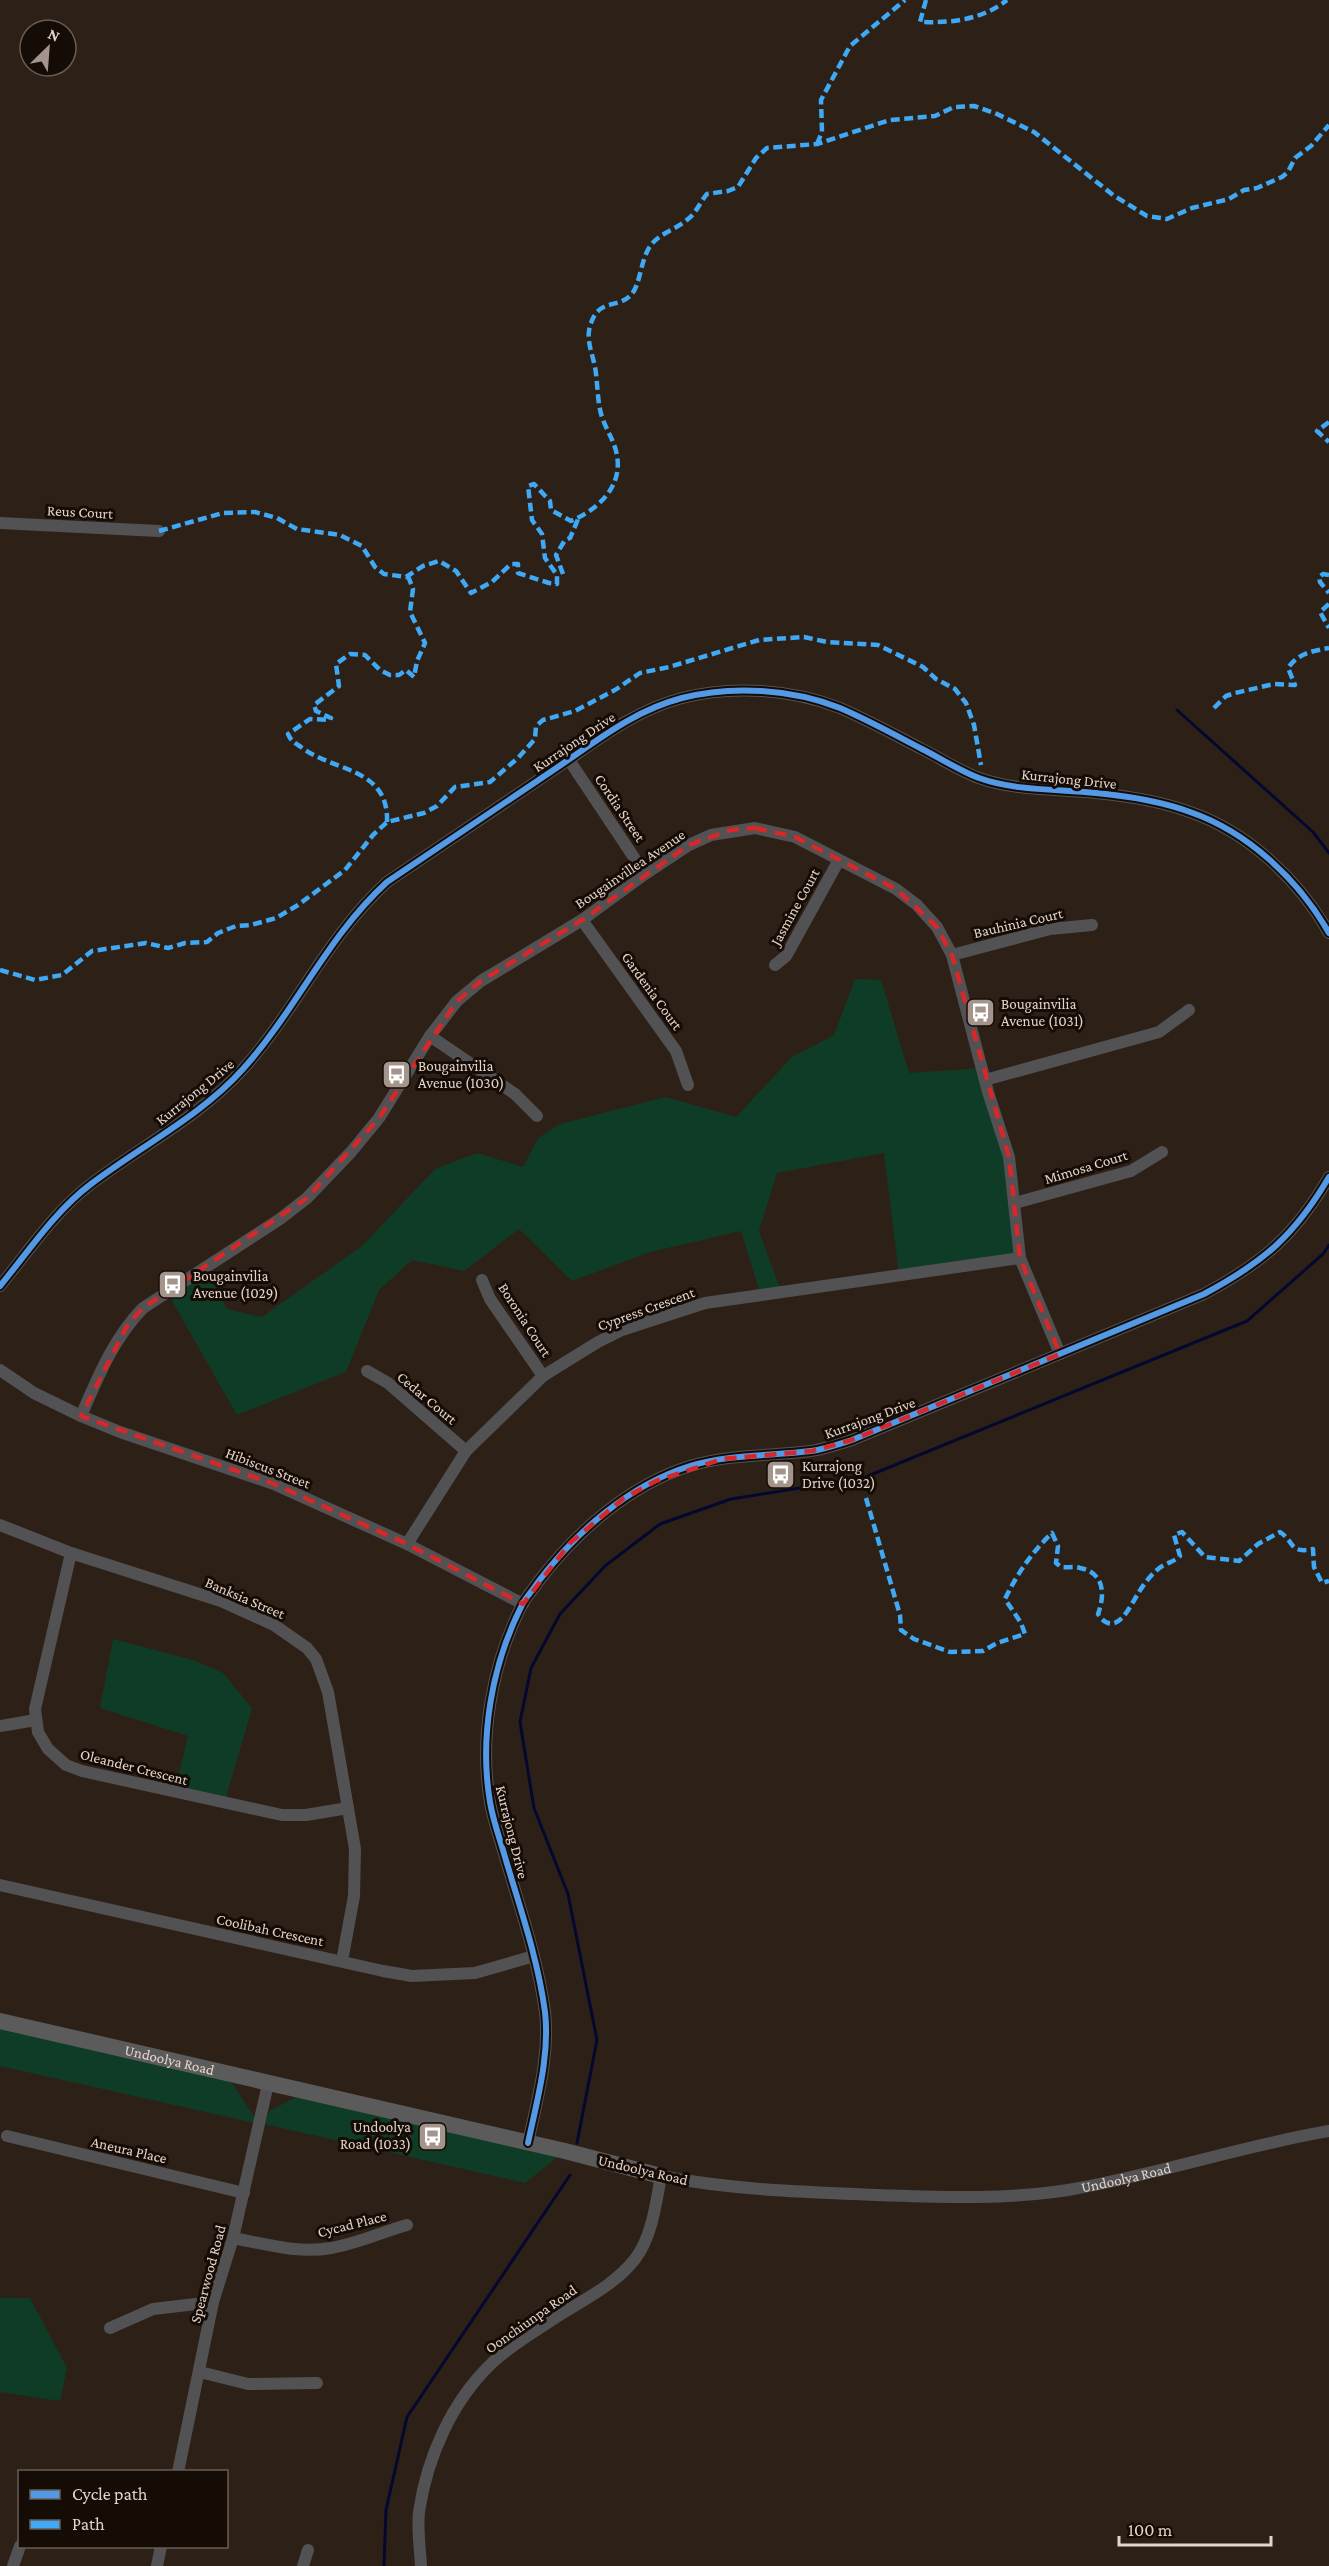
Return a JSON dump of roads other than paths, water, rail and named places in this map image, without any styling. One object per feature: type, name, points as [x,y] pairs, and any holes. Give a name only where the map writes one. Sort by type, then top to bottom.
[{"type":"main road","name":"Undoolya Road","points":[[0,2021],[565,2151],[660,2176]]},
{"type":"street","name":"Reus Court","points":[[0,523],[159,531]]},
{"type":"street","name":"Kurrajong Drive","points":[[0,1286],[57,1217],[86,1188],[196,1110],[242,1070],[268,1038],[319,962],[362,905],[387,882],[569,760],[609,730],[650,709],[682,698],[745,691],[776,692],[801,697],[839,708],[980,778],[1014,786],[1150,800],[1191,812],[1227,829],[1276,866],[1301,892],[1329,933]]},
{"type":"street","name":"Cordia Street","points":[[569,760],[645,874]]},
{"type":"street","name":"Bougainvillea Avenue","points":[[81,1416],[109,1353],[128,1324],[143,1308],[280,1219],[307,1198],[379,1118],[430,1036],[457,1001],[481,981],[582,920],[645,874],[689,846],[711,835],[755,828],[795,837],[896,889],[917,905],[937,927],[952,955],[985,1080],[1009,1157],[1020,1258],[1060,1354]]},
{"type":"street","name":"Jasmine Court","points":[[774,965],[786,956],[839,860]]},
{"type":"street","name":"Gardenia Court","points":[[582,920],[676,1051],[688,1085]]},
{"type":"street","name":"Bauhinia Court","points":[[952,955],[1050,929],[1092,925]]},
{"type":"street","points":[[985,1080],[1159,1032],[1189,1010]]},
{"type":"street","points":[[430,1036],[515,1094],[537,1116]]},
{"type":"street","name":"Mimosa Court","points":[[1015,1203],[1131,1171],[1162,1152]]},
{"type":"street","name":"Kurrajong Drive","points":[[528,2143],[542,2079],[546,2036],[541,1988],[534,1956],[490,1805],[486,1773],[489,1714],[498,1669],[523,1604],[570,1543],[624,1498],[689,1467],[723,1459],[761,1454],[812,1451],[852,1440],[1204,1294],[1236,1277],[1263,1258],[1299,1223],[1329,1177]]},
{"type":"street","name":"Cypress Crescent","points":[[407,1544],[466,1451],[543,1376],[622,1330],[705,1303],[1020,1258]]},
{"type":"street","name":"Boronia Court","points":[[483,1280],[490,1299],[543,1376]]},
{"type":"street","name":"Hibiscus Street","points":[[0,1370],[34,1393],[81,1416],[120,1432],[274,1484],[407,1544],[523,1604]]},
{"type":"street","name":"Cedar Court","points":[[367,1371],[388,1383],[466,1451]]},
{"type":"street","name":"Banksia Street","points":[[0,1526],[71,1553],[221,1602],[274,1624],[307,1648],[316,1659],[328,1692],[355,1849],[354,1896],[342,1961]]},
{"type":"street","name":"Oleander Crescent","points":[[71,1553],[35,1709],[38,1732],[48,1749],[66,1765],[82,1771],[282,1815],[306,1815],[348,1808]]},
{"type":"street","points":[[0,1726],[36,1720]]},
{"type":"street","name":"Coolibah Crescent","points":[[0,1885],[412,1976],[475,1973],[534,1956]]},
{"type":"street","name":"Spearwood Road","points":[[178,2470],[213,2302],[233,2238],[268,2084]]},
{"type":"street","name":"Undoolya Road","points":[[660,2176],[715,2184],[815,2193],[1002,2197],[1065,2190],[1116,2181],[1295,2137],[1329,2131]]},
{"type":"street","name":"Aneura Place","points":[[7,2136],[244,2193]]},
{"type":"street","name":"Oonchiunpa Road","points":[[421,2566],[419,2513],[425,2484],[431,2461],[459,2403],[493,2362],[601,2289],[624,2271],[637,2257],[645,2242],[660,2176]]},
{"type":"street","name":"Cycad Place","points":[[233,2238],[279,2247],[331,2248],[407,2225]]},
{"type":"street","points":[[110,2328],[153,2309],[213,2302]]},
{"type":"street","points":[[200,2372],[248,2384],[317,2384]]},
{"type":"street","points":[[13,2566],[20,2548]]},
{"type":"street","points":[[157,2566],[161,2548]]},
{"type":"street","points":[[303,2566],[308,2550]]},
{"type":"waterway","points":[[1177,710],[1313,832],[1329,853]]},
{"type":"waterway","points":[[577,2143],[597,2040],[568,1894],[534,1808],[520,1722],[531,1668],[560,1614],[605,1566],[660,1524],[731,1499],[863,1478],[1247,1321],[1323,1254],[1329,1245]]},
{"type":"waterway","points":[[384,2566],[386,2510],[407,2417],[570,2175]]},
{"type":"place","name":"Bougainvilia Avenue (1031)","points":[[980,1013]]},
{"type":"place","name":"Bougainvilia Avenue (1030)","points":[[397,1075]]},
{"type":"place","name":"Bougainvilia Avenue (1029)","points":[[172,1285]]},
{"type":"place","name":"Kurrajong Drive (1032)","points":[[781,1475]]},
{"type":"place","name":"Undoolya Road (1033)","points":[[432,2136]]}]
